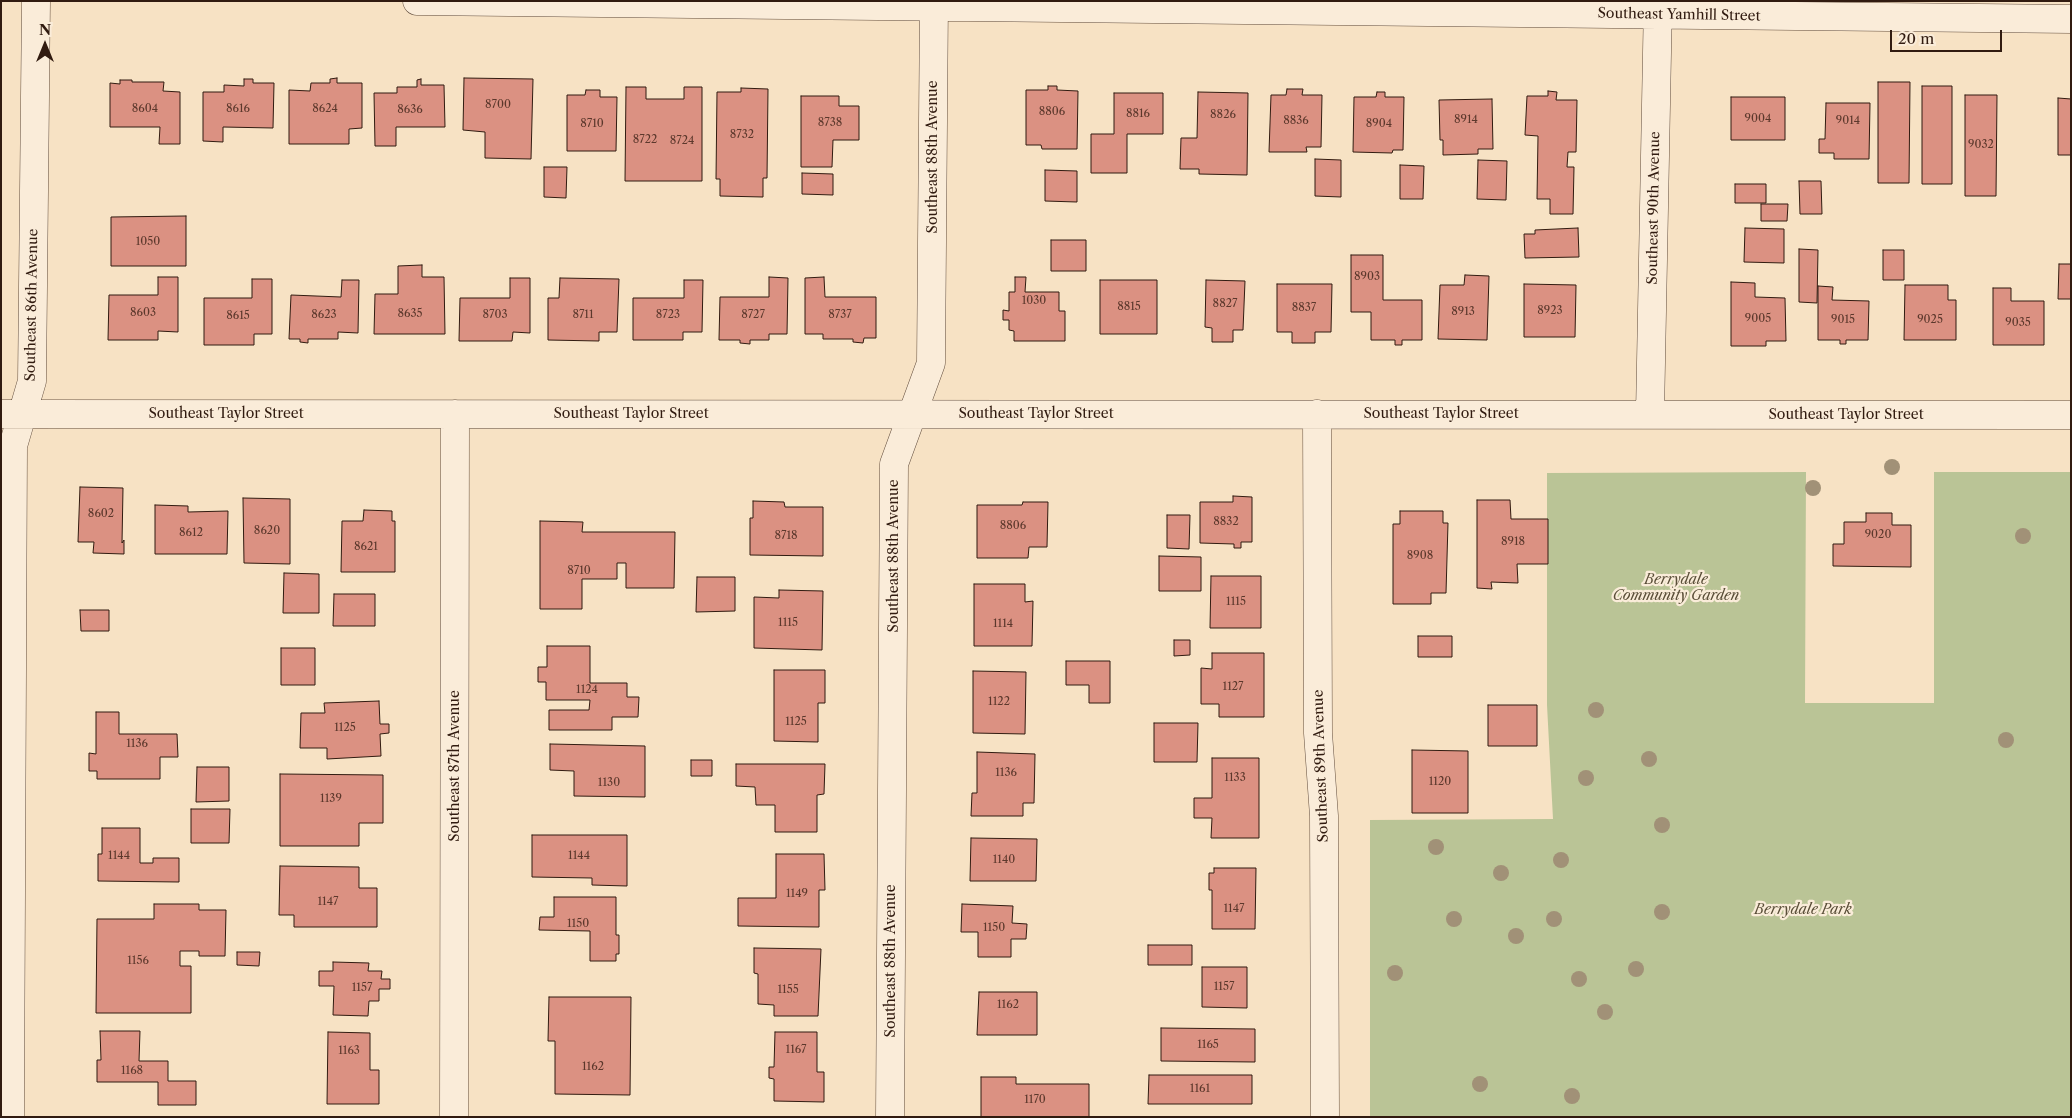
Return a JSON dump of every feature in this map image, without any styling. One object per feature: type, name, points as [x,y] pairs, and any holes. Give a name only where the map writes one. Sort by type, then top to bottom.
[{"type":"street","name":"Southeast 86th Avenue","points":[[10,1117],[12,414],[32,381],[36,1]]},
{"type":"street","name":"Southeast Yamhill Street","points":[[417,1],[1658,8],[2071,19]]},
{"type":"street","name":"Southeast 88th Avenue","points":[[890,1117],[894,464],[931,363],[934,4]]},
{"type":"street","name":"Southeast 90th Avenue","points":[[1650,414],[1658,8]]},
{"type":"street","name":"Southeast Taylor Street","points":[[12,414],[2071,415]]},
{"type":"street","name":"Southeast 87th Avenue","points":[[454,1117],[455,414]]},
{"type":"street","name":"Southeast 89th Avenue","points":[[1317,414],[1318,723],[1324,816],[1325,1117]]},
{"type":"green space","name":"Berrydale Park","points":[[1806,472],[1805,703],[1934,703],[1934,472],[2071,472],[2071,1117],[1370,1117],[1370,820],[1553,819],[1547,705],[1547,473]]},
{"type":"building","points":[[337,78],[337,83],[362,83],[362,128],[349,129],[349,144],[289,144],[289,90],[310,91],[311,83],[330,83],[330,79]]},
{"type":"building","points":[[464,78],[533,79],[531,159],[485,158],[485,132],[463,130]]},
{"type":"building","points":[[244,79],[253,79],[253,83],[274,83],[273,128],[223,127],[223,142],[203,141],[203,92],[224,92],[224,85],[244,86]]},
{"type":"building","points":[[421,79],[421,85],[444,85],[445,127],[396,127],[396,146],[375,146],[374,93],[397,93],[397,87],[417,87],[417,80]]},
{"type":"building","points":[[120,80],[164,82],[163,91],[180,92],[180,144],[159,144],[160,127],[110,127],[110,83],[120,84]]},
{"type":"building","points":[[1878,82],[1910,82],[1909,183],[1878,183]]},
{"type":"building","points":[[1048,86],[1057,86],[1057,90],[1078,91],[1077,149],[1042,149],[1041,145],[1026,145],[1026,90],[1048,90]]},
{"type":"building","points":[[1922,86],[1952,86],[1952,184],[1922,184]]},
{"type":"building","points":[[626,87],[646,87],[646,99],[684,99],[684,87],[702,87],[702,181],[625,181]]},
{"type":"building","points":[[741,88],[768,89],[767,178],[763,178],[763,197],[720,196],[720,179],[716,179],[717,92],[741,92]]},
{"type":"building","points":[[1287,89],[1303,89],[1302,95],[1322,95],[1321,147],[1306,147],[1307,152],[1269,152],[1271,95],[1286,95]]},
{"type":"building","points":[[586,90],[600,90],[600,97],[617,97],[616,151],[567,151],[567,95],[585,95]]},
{"type":"building","points":[[1548,91],[1557,92],[1556,100],[1577,100],[1576,152],[1568,152],[1567,167],[1574,167],[1573,214],[1550,214],[1550,199],[1537,199],[1538,136],[1525,135],[1527,96],[1548,96]]},
{"type":"building","points":[[1198,92],[1248,93],[1247,175],[1199,174],[1199,169],[1180,169],[1181,138],[1197,138]]},
{"type":"building","points":[[1377,92],[1385,92],[1385,97],[1404,97],[1403,150],[1393,150],[1392,153],[1353,152],[1354,97],[1376,97]]},
{"type":"building","points":[[1114,93],[1163,93],[1163,134],[1127,134],[1127,173],[1091,173],[1091,134],[1114,134]]},
{"type":"building","points":[[1965,95],[1997,95],[1996,196],[1965,196]]},
{"type":"building","points":[[801,96],[839,96],[839,106],[859,106],[859,140],[833,140],[832,167],[801,167]]},
{"type":"building","points":[[1731,97],[1785,97],[1785,140],[1731,140]]},
{"type":"building","points":[[2058,98],[2071,99],[2071,155],[2058,155]]},
{"type":"building","points":[[1492,99],[1493,149],[1478,149],[1478,154],[1443,155],[1443,140],[1440,140],[1439,100]]},
{"type":"building","points":[[1826,103],[1870,103],[1869,159],[1834,159],[1834,153],[1819,153],[1819,139],[1825,139]]},
{"type":"building","points":[[1315,159],[1341,160],[1341,197],[1315,196]]},
{"type":"building","points":[[1478,160],[1507,161],[1506,200],[1477,199]]},
{"type":"building","points":[[1400,165],[1424,166],[1423,199],[1400,199]]},
{"type":"building","points":[[544,167],[567,167],[566,198],[544,197]]},
{"type":"building","points":[[1045,170],[1077,171],[1077,202],[1045,201]]},
{"type":"building","points":[[802,173],[833,174],[833,195],[802,194]]},
{"type":"building","points":[[1799,181],[1821,181],[1822,214],[1800,214]]},
{"type":"building","points":[[1735,184],[1766,184],[1766,203],[1735,203]]},
{"type":"building","points":[[1761,204],[1788,204],[1787,221],[1761,221]]},
{"type":"building","points":[[186,216],[186,266],[111,266],[111,217]]},
{"type":"building","points":[[1578,228],[1579,257],[1525,258],[1524,234],[1535,234],[1535,230]]},
{"type":"building","points":[[1745,228],[1784,229],[1784,263],[1744,262]]},
{"type":"building","points":[[1051,240],[1086,240],[1086,271],[1051,271]]},
{"type":"building","points":[[1799,249],[1818,250],[1817,303],[1799,302]]},
{"type":"building","points":[[1883,250],[1904,250],[1904,280],[1883,280]]},
{"type":"building","points":[[1351,255],[1383,255],[1383,300],[1422,300],[1422,340],[1402,340],[1402,345],[1395,345],[1395,340],[1371,340],[1371,312],[1351,312]]},
{"type":"building","points":[[2059,264],[2071,264],[2071,299],[2058,299]]},
{"type":"building","points":[[422,265],[422,277],[444,277],[445,334],[374,334],[375,294],[398,294],[398,266]]},
{"type":"building","points":[[1465,275],[1489,276],[1487,340],[1438,339],[1440,285],[1464,285]]},
{"type":"building","points":[[158,277],[178,277],[178,332],[158,331],[158,340],[108,340],[109,295],[158,295]]},
{"type":"building","points":[[769,277],[788,278],[787,334],[769,334],[769,340],[750,340],[750,344],[740,343],[740,340],[719,340],[720,297],[769,297]]},
{"type":"building","points":[[824,277],[825,297],[876,297],[876,338],[864,338],[863,343],[853,342],[853,339],[823,339],[823,334],[805,334],[805,278]]},
{"type":"building","points":[[1015,277],[1026,277],[1025,292],[1059,292],[1059,311],[1065,311],[1065,341],[1014,341],[1014,331],[1009,330],[1009,320],[1003,320],[1003,310],[1009,311],[1009,292],[1015,292]]},
{"type":"building","points":[[510,278],[530,278],[530,333],[513,332],[512,341],[459,341],[460,298],[510,298]]},
{"type":"building","points":[[560,278],[619,279],[617,332],[599,332],[599,341],[548,340],[548,298],[559,298]]},
{"type":"building","points":[[252,279],[272,279],[272,334],[254,334],[254,345],[204,345],[204,298],[252,298]]},
{"type":"building","points":[[342,280],[359,280],[358,333],[338,332],[338,339],[308,339],[308,343],[300,342],[300,339],[289,339],[291,295],[341,297]]},
{"type":"building","points":[[684,280],[703,280],[702,332],[683,332],[683,340],[633,340],[633,298],[684,298]]},
{"type":"building","points":[[1100,280],[1157,280],[1157,334],[1100,334]]},
{"type":"building","points":[[1206,280],[1245,281],[1243,330],[1233,330],[1233,342],[1212,342],[1212,328],[1205,327]]},
{"type":"building","points":[[1731,282],[1755,283],[1755,297],[1785,298],[1786,341],[1766,341],[1766,346],[1731,346]]},
{"type":"building","points":[[1277,284],[1332,284],[1331,332],[1315,332],[1315,343],[1292,343],[1292,332],[1277,332]]},
{"type":"building","points":[[1524,284],[1576,285],[1575,337],[1524,337]]},
{"type":"building","points":[[1905,285],[1948,285],[1948,300],[1956,300],[1956,340],[1904,340]]},
{"type":"building","points":[[1818,286],[1833,287],[1832,300],[1869,301],[1868,340],[1846,340],[1846,344],[1840,344],[1840,340],[1818,340]]},
{"type":"building","points":[[1993,288],[2011,288],[2011,301],[2044,301],[2044,345],[1993,345]]},
{"type":"building","points":[[80,487],[123,488],[122,543],[124,540],[124,554],[93,553],[94,542],[78,542]]},
{"type":"building","points":[[1233,496],[1252,497],[1252,542],[1241,542],[1241,548],[1234,548],[1234,544],[1200,543],[1200,502],[1233,502]]},
{"type":"building","points":[[243,498],[290,499],[290,564],[244,563]]},
{"type":"building","points":[[1477,500],[1510,500],[1511,519],[1548,519],[1548,564],[1517,564],[1518,583],[1491,582],[1492,589],[1477,588]]},
{"type":"building","points":[[753,501],[784,502],[785,507],[823,507],[823,556],[750,555],[750,518],[753,518]]},
{"type":"building","points":[[1023,502],[1048,502],[1047,547],[1029,547],[1028,558],[977,558],[977,505],[1022,505]]},
{"type":"building","points":[[155,505],[188,506],[188,512],[228,511],[227,554],[155,554]]},
{"type":"building","points":[[364,510],[392,511],[392,521],[395,521],[395,572],[341,572],[342,521],[363,521]]},
{"type":"building","points":[[1400,511],[1443,511],[1443,523],[1448,523],[1446,593],[1431,593],[1431,604],[1393,604],[1393,524],[1400,524]]},
{"type":"building","points":[[1866,513],[1892,513],[1892,525],[1911,525],[1911,567],[1833,566],[1833,544],[1844,544],[1844,522],[1866,522]]},
{"type":"building","points":[[1167,515],[1190,515],[1189,549],[1167,548]]},
{"type":"building","points":[[540,521],[583,522],[582,532],[675,532],[674,588],[626,588],[626,563],[617,563],[617,579],[582,579],[582,609],[540,609]]},
{"type":"building","points":[[1159,556],[1201,557],[1201,591],[1159,591]]},
{"type":"building","points":[[284,573],[319,574],[319,613],[283,613]]},
{"type":"building","points":[[1211,576],[1261,576],[1261,628],[1210,628]]},
{"type":"building","points":[[697,577],[735,577],[735,611],[696,612]]},
{"type":"building","points":[[974,584],[1025,584],[1025,602],[1033,601],[1032,646],[974,646]]},
{"type":"building","points":[[779,590],[823,591],[822,650],[754,648],[754,597],[779,598]]},
{"type":"building","points":[[334,594],[375,594],[375,626],[333,626]]},
{"type":"building","points":[[80,610],[109,610],[109,631],[81,631]]},
{"type":"building","points":[[1418,636],[1452,636],[1452,657],[1418,657]]},
{"type":"building","points":[[1174,640],[1190,640],[1190,655],[1174,656]]},
{"type":"building","points":[[547,646],[590,646],[590,683],[627,683],[627,697],[639,697],[638,717],[612,717],[612,730],[549,730],[549,710],[589,710],[590,700],[546,700],[546,682],[538,682],[538,667],[547,667]]},
{"type":"building","points":[[281,648],[315,648],[315,685],[281,685]]},
{"type":"building","points":[[1212,653],[1264,653],[1264,717],[1219,717],[1219,704],[1201,704],[1201,668],[1212,669]]},
{"type":"building","points":[[1066,661],[1110,661],[1110,703],[1089,703],[1089,685],[1066,685]]},
{"type":"building","points":[[774,670],[825,670],[825,703],[818,703],[818,742],[774,741]]},
{"type":"building","points":[[973,671],[1026,672],[1025,734],[973,733]]},
{"type":"building","points":[[379,701],[380,724],[389,724],[389,733],[380,734],[381,756],[327,759],[327,748],[300,748],[301,713],[325,713],[324,703]]},
{"type":"building","points":[[1488,705],[1537,705],[1537,746],[1488,746]]},
{"type":"building","points":[[96,712],[119,712],[119,734],[177,734],[178,757],[160,757],[160,779],[97,779],[97,771],[89,771],[89,753],[96,754]]},
{"type":"building","points":[[1154,723],[1198,723],[1197,762],[1154,762]]},
{"type":"building","points":[[550,744],[645,746],[645,797],[574,796],[574,771],[550,770]]},
{"type":"building","points":[[1412,750],[1468,751],[1468,813],[1412,813]]},
{"type":"building","points":[[977,752],[1035,754],[1034,803],[1023,803],[1023,816],[971,816],[972,793],[977,793]]},
{"type":"building","points":[[1212,758],[1259,758],[1259,838],[1211,838],[1212,818],[1194,818],[1194,798],[1212,798]]},
{"type":"building","points":[[691,760],[712,760],[712,776],[691,776]]},
{"type":"building","points":[[736,764],[825,764],[824,794],[817,795],[817,832],[775,832],[775,805],[756,805],[755,787],[736,786]]},
{"type":"building","points":[[197,767],[229,767],[229,801],[196,802]]},
{"type":"building","points":[[280,774],[383,775],[383,823],[359,823],[359,846],[280,846]]},
{"type":"building","points":[[191,809],[230,809],[229,843],[191,843]]},
{"type":"building","points":[[102,828],[140,828],[140,863],[153,863],[153,858],[179,858],[179,882],[98,881],[98,854],[102,854]]},
{"type":"building","points":[[532,835],[627,835],[627,886],[592,885],[592,878],[532,877]]},
{"type":"building","points":[[971,838],[1037,839],[1036,881],[970,881]]},
{"type":"building","points":[[776,854],[824,854],[825,890],[819,890],[819,927],[738,926],[738,898],[776,898]]},
{"type":"building","points":[[280,866],[359,867],[359,888],[377,888],[377,927],[294,927],[294,915],[279,915]]},
{"type":"building","points":[[1214,868],[1256,868],[1255,929],[1212,929],[1212,890],[1209,890],[1209,873],[1214,873]]},
{"type":"building","points":[[554,897],[616,897],[616,935],[619,935],[619,954],[616,954],[616,961],[590,961],[590,931],[539,930],[540,917],[554,917]]},
{"type":"building","points":[[154,904],[199,904],[199,910],[226,910],[225,956],[199,956],[199,951],[180,951],[180,966],[191,966],[191,1013],[96,1013],[97,919],[154,919]]},
{"type":"building","points":[[962,904],[1013,906],[1012,923],[1027,924],[1026,939],[1011,939],[1011,957],[978,957],[978,932],[961,932]]},
{"type":"building","points":[[1148,945],[1192,945],[1192,965],[1148,965]]},
{"type":"building","points":[[754,948],[821,949],[818,1016],[774,1016],[774,1005],[758,1004],[758,974],[754,973]]},
{"type":"building","points":[[237,952],[260,952],[259,966],[237,965]]},
{"type":"building","points":[[333,962],[369,963],[368,971],[382,971],[381,979],[390,979],[390,989],[379,989],[379,1001],[369,1001],[368,1016],[333,1015],[334,986],[319,986],[319,971],[333,971]]},
{"type":"building","points":[[1202,967],[1247,967],[1247,1008],[1202,1007]]},
{"type":"building","points":[[979,992],[1037,992],[1037,1035],[977,1035]]},
{"type":"building","points":[[549,997],[631,997],[630,1095],[555,1094],[555,1041],[548,1041]]},
{"type":"building","points":[[1161,1028],[1255,1029],[1255,1062],[1161,1061]]},
{"type":"building","points":[[100,1031],[140,1031],[139,1061],[168,1061],[168,1081],[196,1081],[196,1105],[158,1105],[158,1082],[97,1082],[97,1060],[101,1060]]},
{"type":"building","points":[[328,1032],[370,1033],[370,1070],[379,1070],[379,1104],[327,1104]]},
{"type":"building","points":[[775,1032],[817,1032],[817,1072],[824,1072],[824,1102],[774,1101],[774,1079],[769,1078],[769,1067],[774,1067]]},
{"type":"building","points":[[1149,1075],[1252,1075],[1252,1104],[1148,1104]]},
{"type":"building","points":[[981,1077],[1016,1077],[1016,1084],[1089,1084],[1089,1117],[981,1117]]},
{"type":"park label","name":"Berrydale Community Garden","points":[[1676,588]]}]
